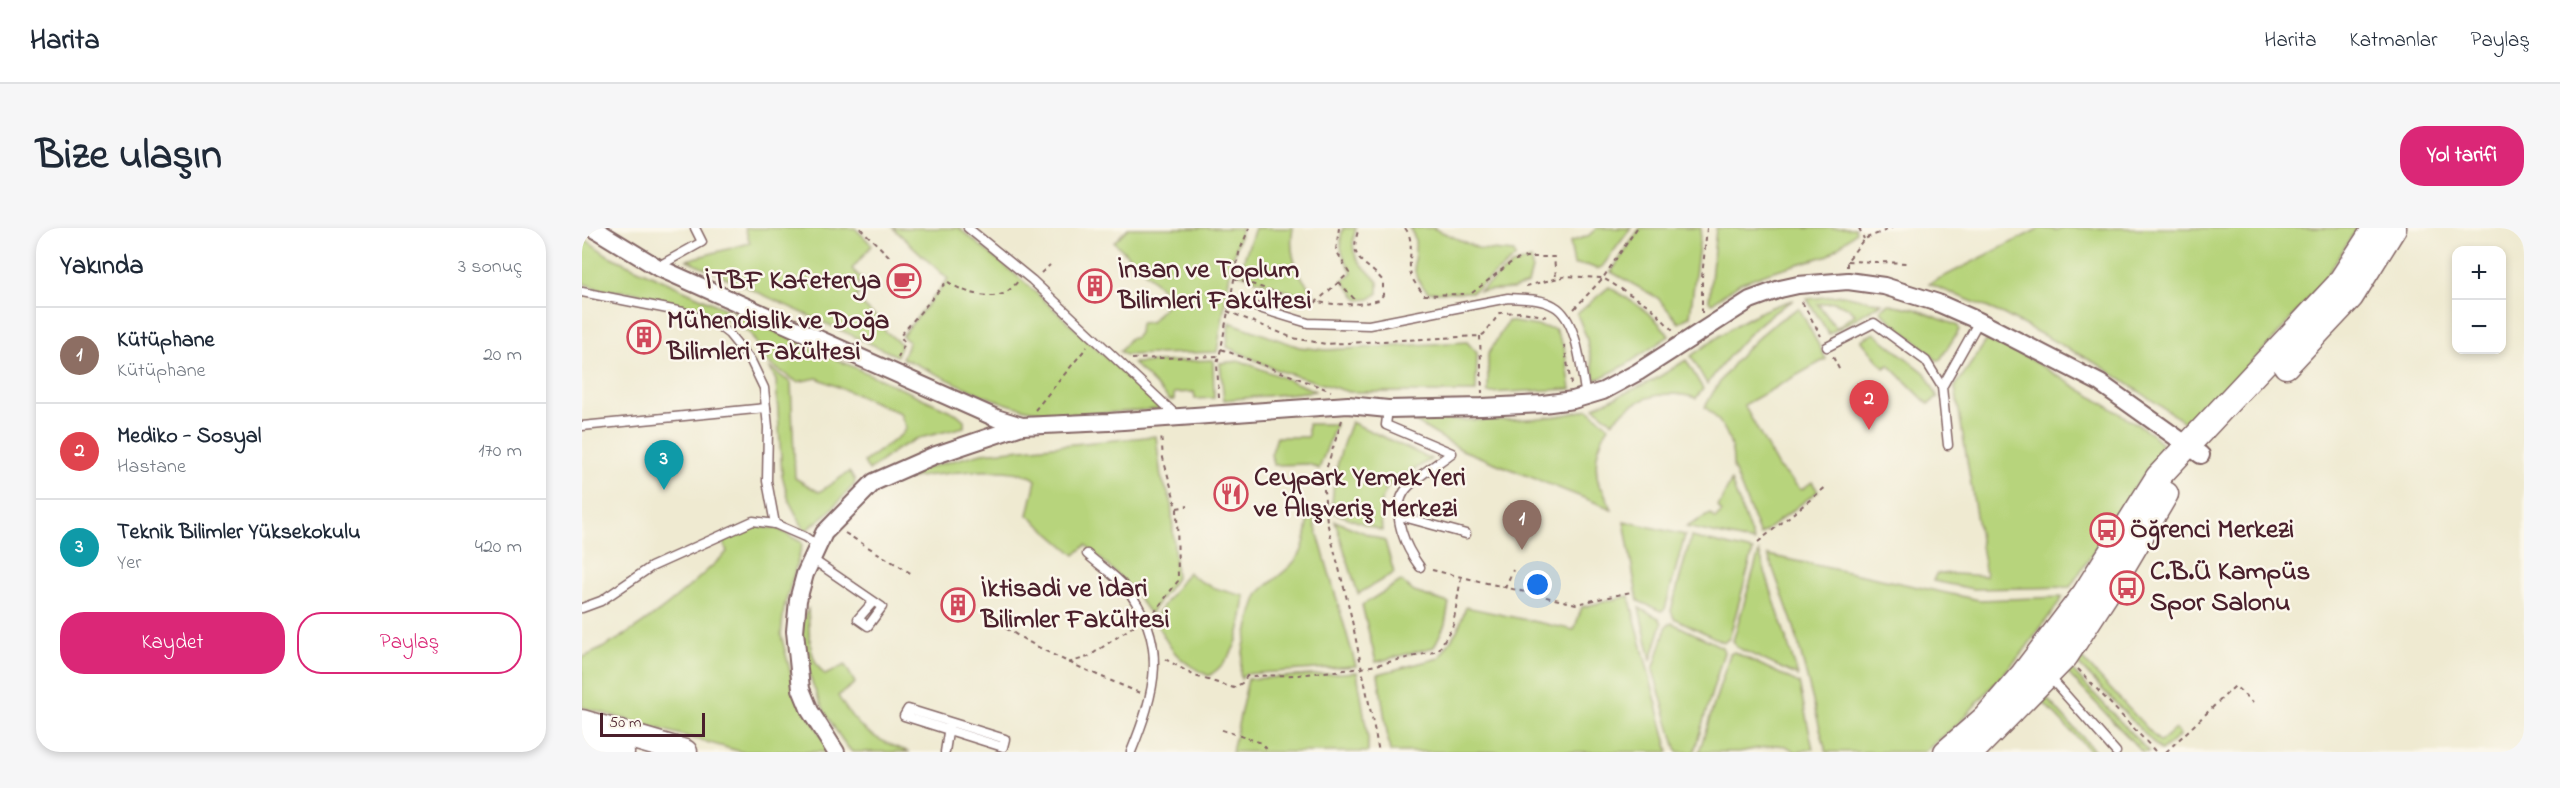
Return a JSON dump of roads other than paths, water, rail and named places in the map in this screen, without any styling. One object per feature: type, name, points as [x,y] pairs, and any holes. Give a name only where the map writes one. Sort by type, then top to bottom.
[{"type":"street","points":[[593,228],[657,267],[996,418],[1022,426]]},
{"type":"street","points":[[1972,752],[2066,656],[2195,450],[2338,285],[2375,228]]},
{"type":"street","points":[[1946,752],[1985,718],[2023,674],[2085,593],[2158,477],[2195,450],[2351,297],[2394,228]]},
{"type":"street","points":[[836,752],[810,711],[801,689],[795,631],[798,600],[824,533],[874,482],[933,456],[1022,426],[1159,419],[1348,405],[1388,409],[1482,407],[1543,404],[1580,399],[1632,376],[1684,345],[1701,330],[1750,300],[1780,289],[1848,281],[1884,286],[1938,303],[1979,321],[2100,383],[2195,450]]},
{"type":"street","points":[[582,722],[685,752]]},
{"type":"street","points":[[582,741],[622,752]]},
{"type":"lane","points":[[657,267],[702,242],[695,228]]},
{"type":"lane","points":[[968,228],[1024,274],[1178,417]]},
{"type":"lane","points":[[582,292],[652,304],[683,312],[716,324],[729,334],[751,361],[764,388],[767,481],[775,524]]},
{"type":"lane","points":[[1246,304],[1308,323],[1369,325],[1508,298],[1553,305],[1567,316],[1572,330],[1580,399]]},
{"type":"lane","points":[[1942,387],[1979,321]]},
{"type":"lane","points":[[1827,346],[1874,323],[1926,361],[1942,387],[1948,445]]},
{"type":"lane","points":[[582,426],[766,408]]},
{"type":"lane","points":[[1388,409],[1386,425],[1452,453],[1405,489],[1399,502],[1402,533],[1409,551],[1420,567]]},
{"type":"lane","points":[[1400,516],[1466,534]]},
{"type":"lane","points":[[582,608],[601,601],[651,567],[753,521],[775,524],[805,537],[815,553],[873,602]]},
{"type":"lane","points":[[1087,554],[1125,587],[1145,620],[1154,650],[1154,685],[1131,752]]},
{"type":"lane","points":[[2048,675],[2116,752]]},
{"type":"lane","points":[[949,727],[1005,739],[1003,747],[949,727]]},
{"type":"lane","points":[[945,752],[949,727]]},
{"type":"place","name":"İTBF Kafeterya","points":[[904,281]]},
{"type":"place","name":"İnsan ve Toplum Bilimleri Fakültesi","points":[[1095,286]]},
{"type":"place","name":"Mühendislik ve Doğa Bilimleri Fakültesi","points":[[644,337]]},
{"type":"place","name":"Mediko - Sosyal","points":[[1869,430]]},
{"type":"place","name":"Teknik Bilimler Yüksekokulu","points":[[664,490]]},
{"type":"place","name":"Ceypark Yemek Yeri ve Alışveriş Merkezi","points":[[1231,494]]},
{"type":"place","name":"Öğrenci Merkezi","points":[[2107,530]]},
{"type":"place","name":"Kütüphane","points":[[1522,550]]},
{"type":"place","name":"C.B.Ü Kampüs Spor Salonu","points":[[2127,588]]},
{"type":"place","name":"İktisadi ve İdari Bilimler Fakültesi","points":[[958,605]]}]
